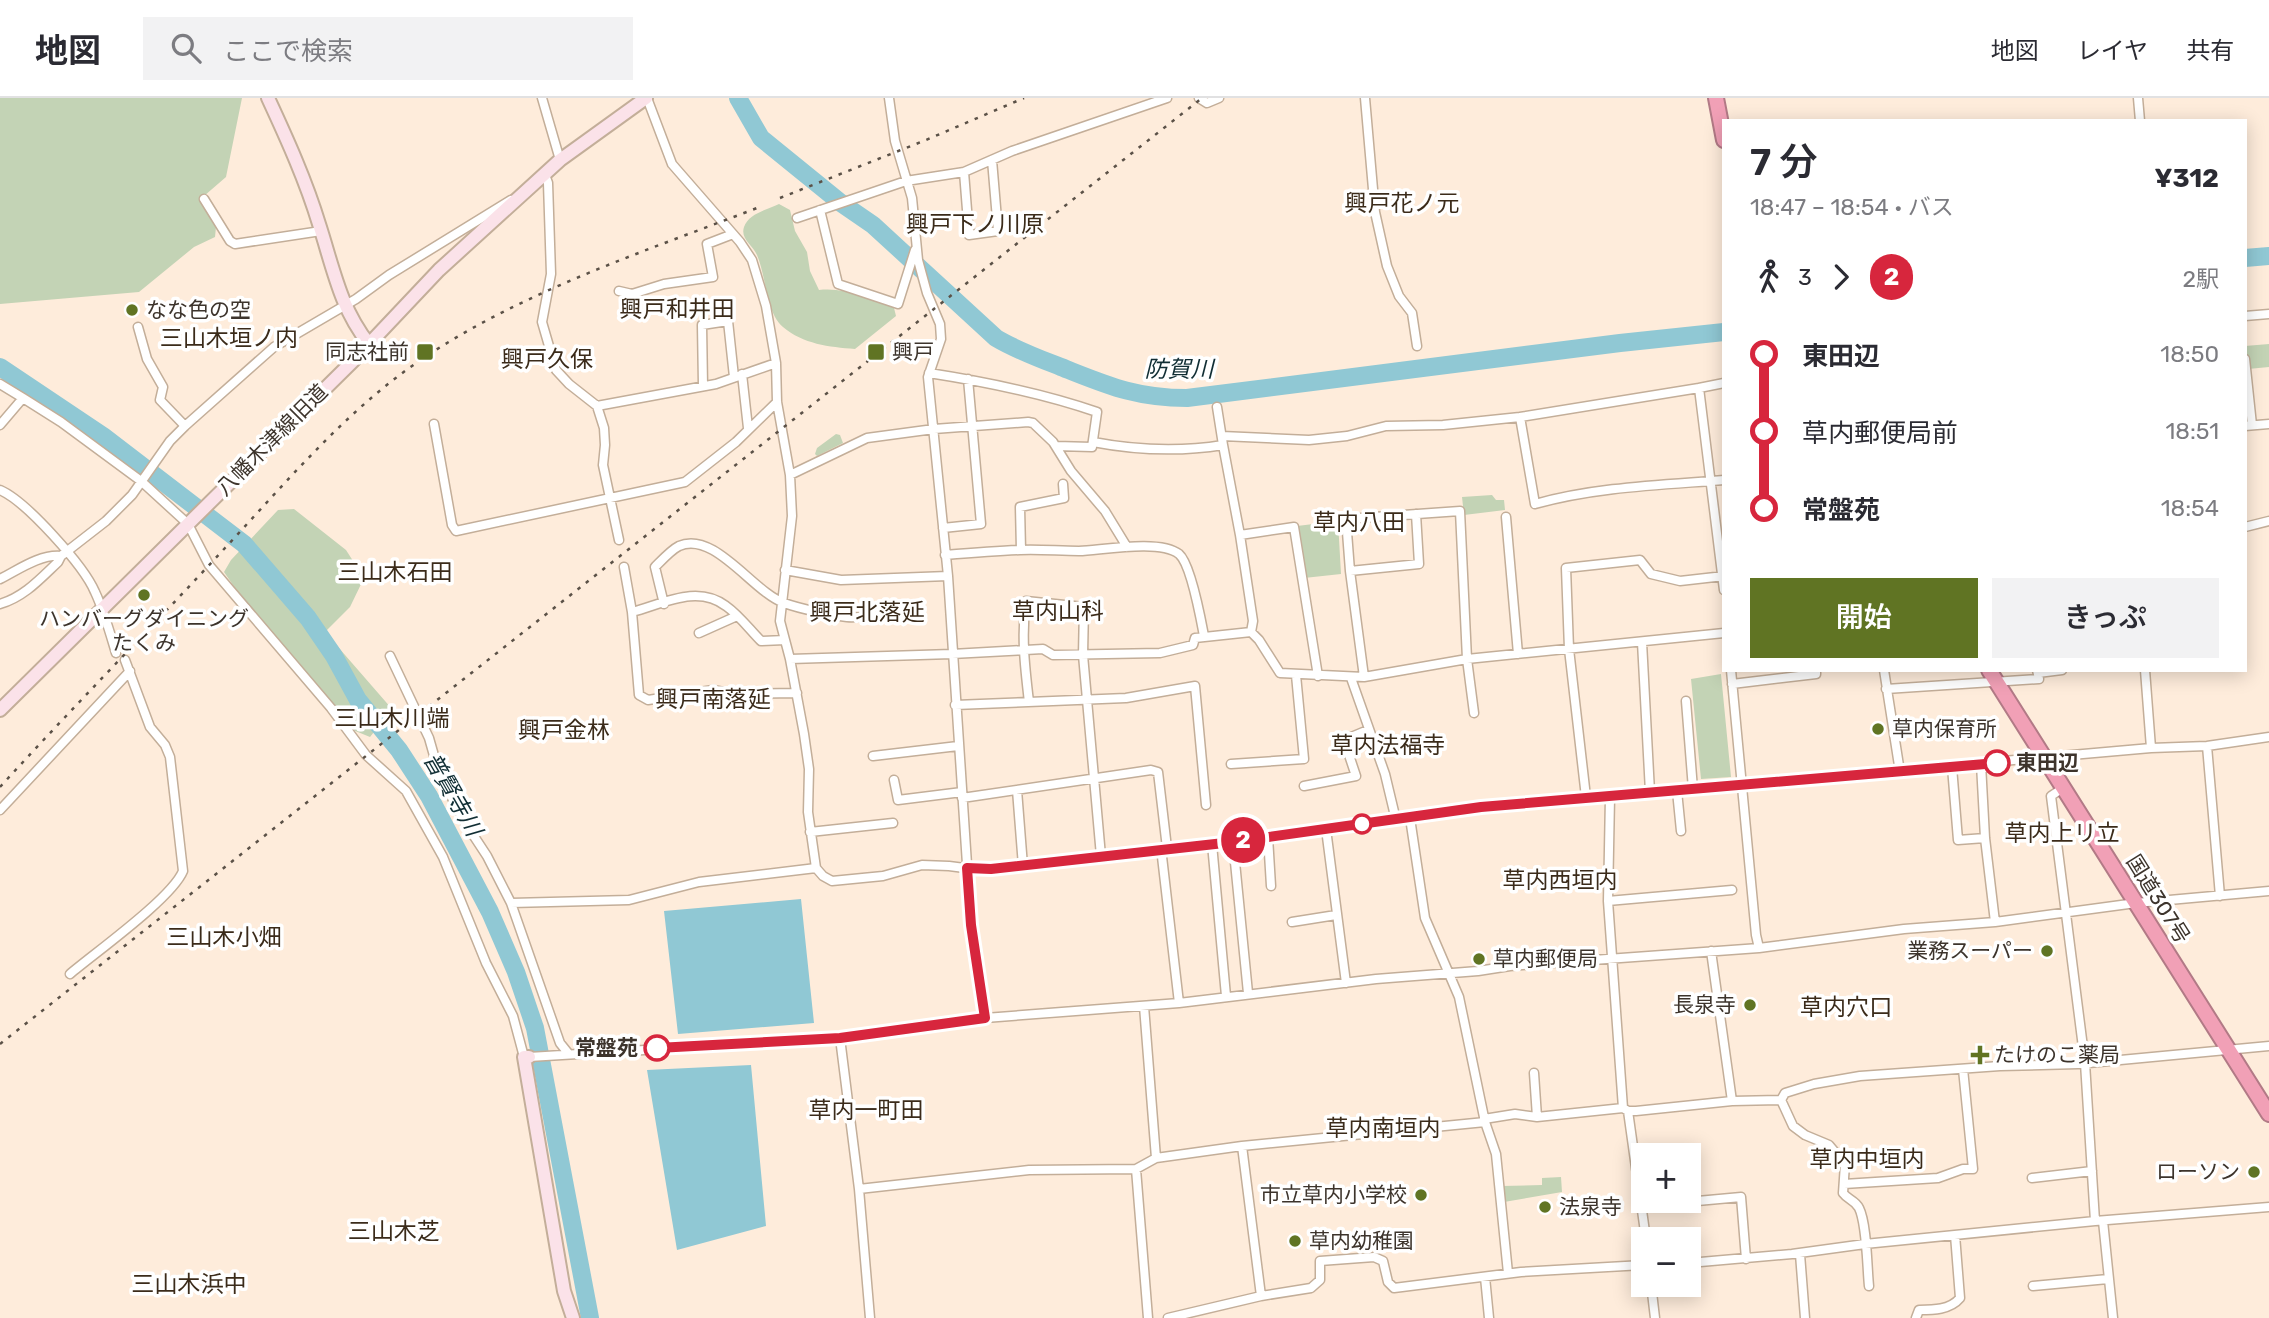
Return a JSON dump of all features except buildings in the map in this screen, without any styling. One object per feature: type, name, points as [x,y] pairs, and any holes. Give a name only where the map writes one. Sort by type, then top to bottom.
[{"type":"highway","points":[[1716,98],[1722,130]]},
{"type":"highway","name":"国道307号","points":[[1992,676],[2269,1114]]},
{"type":"street","points":[[268,98],[321,231],[345,305],[353,323],[369,344]]},
{"type":"street","points":[[542,98],[560,160]]},
{"type":"street","points":[[646,98],[672,164],[752,260],[766,306],[776,363],[777,402],[790,475],[792,516],[780,621],[797,693],[809,769],[810,832],[816,868],[832,881],[883,876],[922,865],[991,869],[1023,866],[1233,842],[1481,807],[2151,748],[2207,746],[2269,737]]},
{"type":"street","name":"八幡木津線旧道","points":[[0,710],[369,344],[439,270],[560,160],[646,98]]},
{"type":"street","points":[[889,98],[895,141],[912,198],[922,278],[940,324],[940,339],[928,377],[948,576],[971,925],[985,1018]]},
{"type":"street","points":[[1199,98],[1207,103],[1219,98]]},
{"type":"street","points":[[1365,98],[1375,212],[1387,266],[1399,296],[1412,313],[1417,346]]},
{"type":"street","points":[[2138,98],[2140,119]]},
{"type":"street","points":[[797,218],[906,181],[964,172],[1077,128],[1163,99]]},
{"type":"street","points":[[964,172],[969,235],[998,231],[992,160]]},
{"type":"street","points":[[545,175],[548,183],[551,259],[542,322],[546,343],[556,370],[569,384],[597,405],[606,445],[603,465],[619,540]]},
{"type":"street","points":[[0,604],[12,601],[27,592],[63,554],[106,521],[132,495],[185,426],[274,347],[501,205],[523,195]]},
{"type":"street","points":[[204,199],[230,241],[235,244],[321,231]]},
{"type":"street","points":[[820,210],[838,284],[844,287],[898,304],[916,245]]},
{"type":"street","points":[[619,291],[632,294],[664,284],[713,277],[707,244],[733,234]]},
{"type":"street","points":[[2247,316],[2269,314]]},
{"type":"street","points":[[703,386],[702,325],[728,321],[748,428]]},
{"type":"street","points":[[138,327],[147,359],[163,387],[160,400],[185,426]]},
{"type":"street","points":[[597,405],[703,386],[776,363]]},
{"type":"street","points":[[929,373],[1055,398],[1097,412],[1092,447],[1056,446]]},
{"type":"street","points":[[943,528],[981,524],[968,379]]},
{"type":"street","points":[[1093,442],[1119,447],[1167,449],[1201,448],[1222,440],[1309,440],[1348,436],[1386,426],[1443,425],[1520,417],[1722,383]]},
{"type":"street","points":[[0,384],[61,422],[142,480],[189,522],[209,565],[331,708],[366,755],[406,791],[443,857],[486,962],[513,1016],[527,1057],[564,1291],[573,1318]]},
{"type":"street","points":[[1699,388],[1722,569]]},
{"type":"street","points":[[2247,392],[2249,425],[2269,424]]},
{"type":"street","points":[[0,425],[23,398]]},
{"type":"street","points":[[434,424],[452,525],[456,531],[685,482],[736,442],[777,402]]},
{"type":"street","points":[[1217,407],[1253,621],[1251,632]]},
{"type":"street","points":[[1520,417],[1535,503],[1653,485],[1722,480]]},
{"type":"street","points":[[790,475],[867,438],[934,429],[1028,422],[1042,431],[1056,446],[1071,471],[1105,511],[1127,547]]},
{"type":"street","points":[[1021,550],[1020,507],[1065,498],[1063,484]]},
{"type":"street","points":[[0,490],[9,494],[33,515],[63,554],[87,576],[116,653]]},
{"type":"street","points":[[1364,677],[1346,519],[1460,511],[1467,659],[1474,713]]},
{"type":"street","points":[[1350,571],[1419,565],[1416,514]]},
{"type":"street","points":[[1506,517],[1518,654]]},
{"type":"street","points":[[2247,526],[2269,521]]},
{"type":"street","points":[[1240,535],[1294,527],[1318,676]]},
{"type":"street","points":[[664,604],[655,567],[678,547],[691,542],[705,545],[722,555],[782,603],[848,617],[891,614]]},
{"type":"street","points":[[945,555],[1021,550],[1081,551],[1143,546],[1178,554],[1183,559],[1195,594],[1204,636]]},
{"type":"street","points":[[0,579],[34,562],[63,554]]},
{"type":"street","points":[[1586,797],[1569,649],[1566,568],[1640,560],[1651,574],[1680,581],[1722,576]]},
{"type":"street","points":[[624,567],[632,612],[639,695],[648,700],[713,690],[734,694],[797,693]]},
{"type":"street","points":[[785,570],[841,580],[948,576]]},
{"type":"street","points":[[632,612],[698,594],[711,597],[727,606],[761,641],[785,640]]},
{"type":"street","points":[[1029,702],[1023,650],[1026,601],[1084,607],[1083,655],[1101,856]]},
{"type":"street","points":[[699,633],[737,616]]},
{"type":"street","points":[[790,659],[1043,649],[1053,655],[1160,653],[1194,645],[1195,638],[1251,632],[1280,673],[1352,678],[1467,659],[1722,633]]},
{"type":"street","points":[[1642,642],[1650,792]]},
{"type":"street","points":[[390,656],[429,738],[439,773],[511,903],[560,1043],[568,1053]]},
{"type":"street","points":[[70,974],[156,902],[178,881],[183,871],[170,757],[165,745],[150,727],[125,660]]},
{"type":"street","points":[[0,810],[130,671]]},
{"type":"street","points":[[1731,672],[1759,948]]},
{"type":"street","points":[[1732,684],[1816,672]]},
{"type":"street","points":[[1884,672],[1900,772]]},
{"type":"street","points":[[1886,689],[1992,676],[2039,679],[2038,672]]},
{"type":"street","points":[[2145,672],[2151,748]]},
{"type":"street","points":[[1231,764],[1304,759],[1296,675]]},
{"type":"street","points":[[1352,678],[1385,774],[1396,820]]},
{"type":"street","points":[[955,705],[1126,698],[1195,686],[1206,806]]},
{"type":"street","points":[[1686,701],[1693,789]]},
{"type":"street","points":[[1304,786],[1356,776],[1344,740],[1368,730]]},
{"type":"street","points":[[873,756],[958,746]]},
{"type":"street","points":[[2207,746],[2220,896]]},
{"type":"street","points":[[1981,764],[1985,838],[1995,922]]},
{"type":"street","points":[[1952,767],[1958,841],[1985,838]]},
{"type":"street","points":[[894,780],[898,800],[1017,790],[1151,769],[1158,772],[1179,1003]]},
{"type":"street","points":[[2063,788],[2051,796],[2085,1063],[2092,1171],[2113,1318]]},
{"type":"street","points":[[1017,790],[1023,866]]},
{"type":"street","points":[[1677,791],[1681,831]]},
{"type":"street","points":[[1610,797],[1608,901],[1625,1110],[1631,1143]]},
{"type":"street","points":[[1410,818],[1425,918],[1450,973],[1465,1022],[1484,1120],[1496,1154],[1508,1273]]},
{"type":"street","points":[[810,832],[893,823]]},
{"type":"street","points":[[1326,829],[1346,983]]},
{"type":"street","points":[[1268,837],[1271,886]]},
{"type":"street","points":[[1233,842],[1248,993]]},
{"type":"street","points":[[1212,844],[1226,996]]},
{"type":"street","points":[[511,903],[629,900],[699,882],[816,868]]},
{"type":"street","points":[[1608,901],[1732,890]]},
{"type":"street","points":[[527,1057],[840,1038],[985,1018],[1179,1003],[1248,993],[1612,958],[1759,948],[1904,929],[1995,922],[2136,903],[2269,891]]},
{"type":"street","points":[[1292,922],[1336,915]]},
{"type":"street","points":[[1711,951],[1732,1101]]},
{"type":"street","points":[[1144,1006],[1156,1158]]},
{"type":"street","points":[[840,1038],[859,1189],[870,1318]]},
{"type":"street","points":[[1781,1100],[1785,1093],[1848,1078],[2085,1063],[2269,1046]]},
{"type":"street","points":[[1844,1184],[1938,1178],[1963,1169],[1973,1169],[1964,1069]]},
{"type":"street","points":[[1534,1073],[1537,1116]]},
{"type":"street","points":[[859,1189],[1029,1170],[1136,1169],[1156,1158],[1484,1120],[1515,1114],[1537,1116],[1732,1101],[1781,1100]]},
{"type":"street","points":[[1781,1100],[1793,1126],[1805,1135],[1829,1145],[1845,1164],[1843,1193],[1846,1198],[1855,1202],[1862,1216],[1869,1286]]},
{"type":"street","points":[[1242,1146],[1261,1296]]},
{"type":"street","points":[[1136,1169],[1148,1318]]},
{"type":"street","points":[[2032,1178],[2092,1171]]},
{"type":"street","points":[[1701,1201],[1741,1198],[1746,1259]]},
{"type":"street","points":[[1701,1262],[2099,1221],[2269,1207]]},
{"type":"street","points":[[1916,1318],[1919,1310],[1935,1310],[1955,1304],[1961,1298],[1955,1235]]},
{"type":"street","points":[[1800,1254],[1805,1318]]},
{"type":"street","points":[[1168,1318],[1261,1296],[1311,1288],[1320,1280],[1320,1261],[1383,1261],[1388,1282],[1394,1289],[1508,1273],[1631,1266]]},
{"type":"street","points":[[1485,1277],[1489,1318]]},
{"type":"street","points":[[2032,1286],[2108,1279]]},
{"type":"street","points":[[1652,1297],[1654,1318]]},
{"type":"green space","points":[[0,98],[242,98],[226,177],[204,196],[216,227],[215,237],[194,247],[139,292],[0,304]]},
{"type":"green space","points":[[779,204],[790,210],[795,231],[807,252],[810,271],[819,290],[848,292],[894,308],[896,316],[855,349],[808,341],[791,333],[777,321],[757,255],[743,231],[750,218]]},
{"type":"green space","points":[[2269,344],[2269,367],[2248,369],[2247,346]]},
{"type":"green space","points":[[836,434],[840,435],[843,443],[817,456],[817,448]]},
{"type":"green space","points":[[1492,495],[1496,500],[1504,500],[1505,510],[1464,515],[1462,497]]},
{"type":"green space","points":[[294,509],[346,550],[364,578],[350,607],[325,632],[392,709],[370,737],[348,728],[326,695],[255,617],[224,572],[231,560],[278,510]]},
{"type":"green space","points":[[1338,521],[1341,574],[1304,578],[1297,526]]},
{"type":"green space","points":[[1721,674],[1731,777],[1701,779],[1691,679]]},
{"type":"green space","points":[[1561,1177],[1562,1192],[1504,1202],[1502,1186],[1542,1185],[1542,1178]]},
{"type":"water","points":[[801,899],[814,1023],[678,1034],[664,911]]},
{"type":"water","points":[[751,1065],[766,1226],[677,1250],[647,1070]]},
{"type":"waterway","name":"防賀川","points":[[738,98],[761,138],[841,203],[873,225],[996,338],[1077,374],[1136,393],[1187,398],[1722,332]]},
{"type":"waterway","name":"防賀川","points":[[2247,258],[2269,256]]},
{"type":"waterway","name":"普賢寺川","points":[[0,367],[103,436],[244,544],[308,618],[334,656],[358,700],[399,750],[429,796],[490,912],[516,972],[535,1028],[590,1318]]},
{"type":"railway","points":[[780,198],[1024,98]]},
{"type":"railway","points":[[0,1044],[1202,98]]},
{"type":"railway","points":[[0,787],[321,445],[346,420],[400,375],[467,331],[506,310],[589,273],[757,208]]},
{"type":"bus line","name":"2","points":[[657,1048],[840,1038],[985,1018],[971,925],[967,868],[991,869],[1233,842],[1481,807],[1997,763]]},
{"type":"place","name":"なな色の空","points":[[132,310]]},
{"type":"place","name":"同志社前","points":[[425,352]]},
{"type":"place","name":"興戸","points":[[876,352]]},
{"type":"place","name":"ハンバーグダイニング たくみ","points":[[144,595]]},
{"type":"place","name":"草内保育所","points":[[1878,729]]},
{"type":"place","name":"東田辺","points":[[1997,763]]},
{"type":"place","name":"業務スーパー","points":[[2047,951]]},
{"type":"place","name":"草内郵便局","points":[[1479,959]]},
{"type":"place","name":"長泉寺","points":[[1750,1005]]},
{"type":"place","name":"常盤苑","points":[[657,1048]]},
{"type":"place","name":"たけのこ薬局","points":[[1980,1055]]},
{"type":"place","name":"ローソン","points":[[2254,1172]]},
{"type":"place","name":"市立草内小学校","points":[[1421,1195]]},
{"type":"place","name":"法泉寺","points":[[1545,1207]]},
{"type":"place","name":"草内幼稚園","points":[[1295,1241]]},
{"type":"district","name":"興戸花ノ元","points":[[1402,203]]},
{"type":"district","name":"興戸下ノ川原","points":[[975,224]]},
{"type":"district","name":"興戸和井田","points":[[677,309]]},
{"type":"district","name":"三山木垣ノ内","points":[[229,338]]},
{"type":"district","name":"興戸久保","points":[[547,359]]},
{"type":"district","name":"草内八田","points":[[1359,522]]},
{"type":"district","name":"三山木石田","points":[[395,572]]},
{"type":"district","name":"草内山科","points":[[1058,611]]},
{"type":"district","name":"興戸北落延","points":[[867,612]]},
{"type":"district","name":"興戸南落延","points":[[713,699]]},
{"type":"district","name":"三山木川端","points":[[392,718]]},
{"type":"district","name":"興戸金林","points":[[564,730]]},
{"type":"district","name":"草内法福寺","points":[[1388,745]]},
{"type":"district","name":"草内上リ立","points":[[2062,833]]},
{"type":"district","name":"草内西垣内","points":[[1560,880]]},
{"type":"district","name":"三山木小畑","points":[[224,937]]},
{"type":"district","name":"草内穴口","points":[[1846,1007]]},
{"type":"district","name":"草内一町田","points":[[866,1110]]},
{"type":"district","name":"草内南垣内","points":[[1383,1128]]},
{"type":"district","name":"草内中垣内","points":[[1867,1159]]},
{"type":"district","name":"三山木芝","points":[[394,1231]]},
{"type":"district","name":"三山木浜中","points":[[189,1284]]}]
